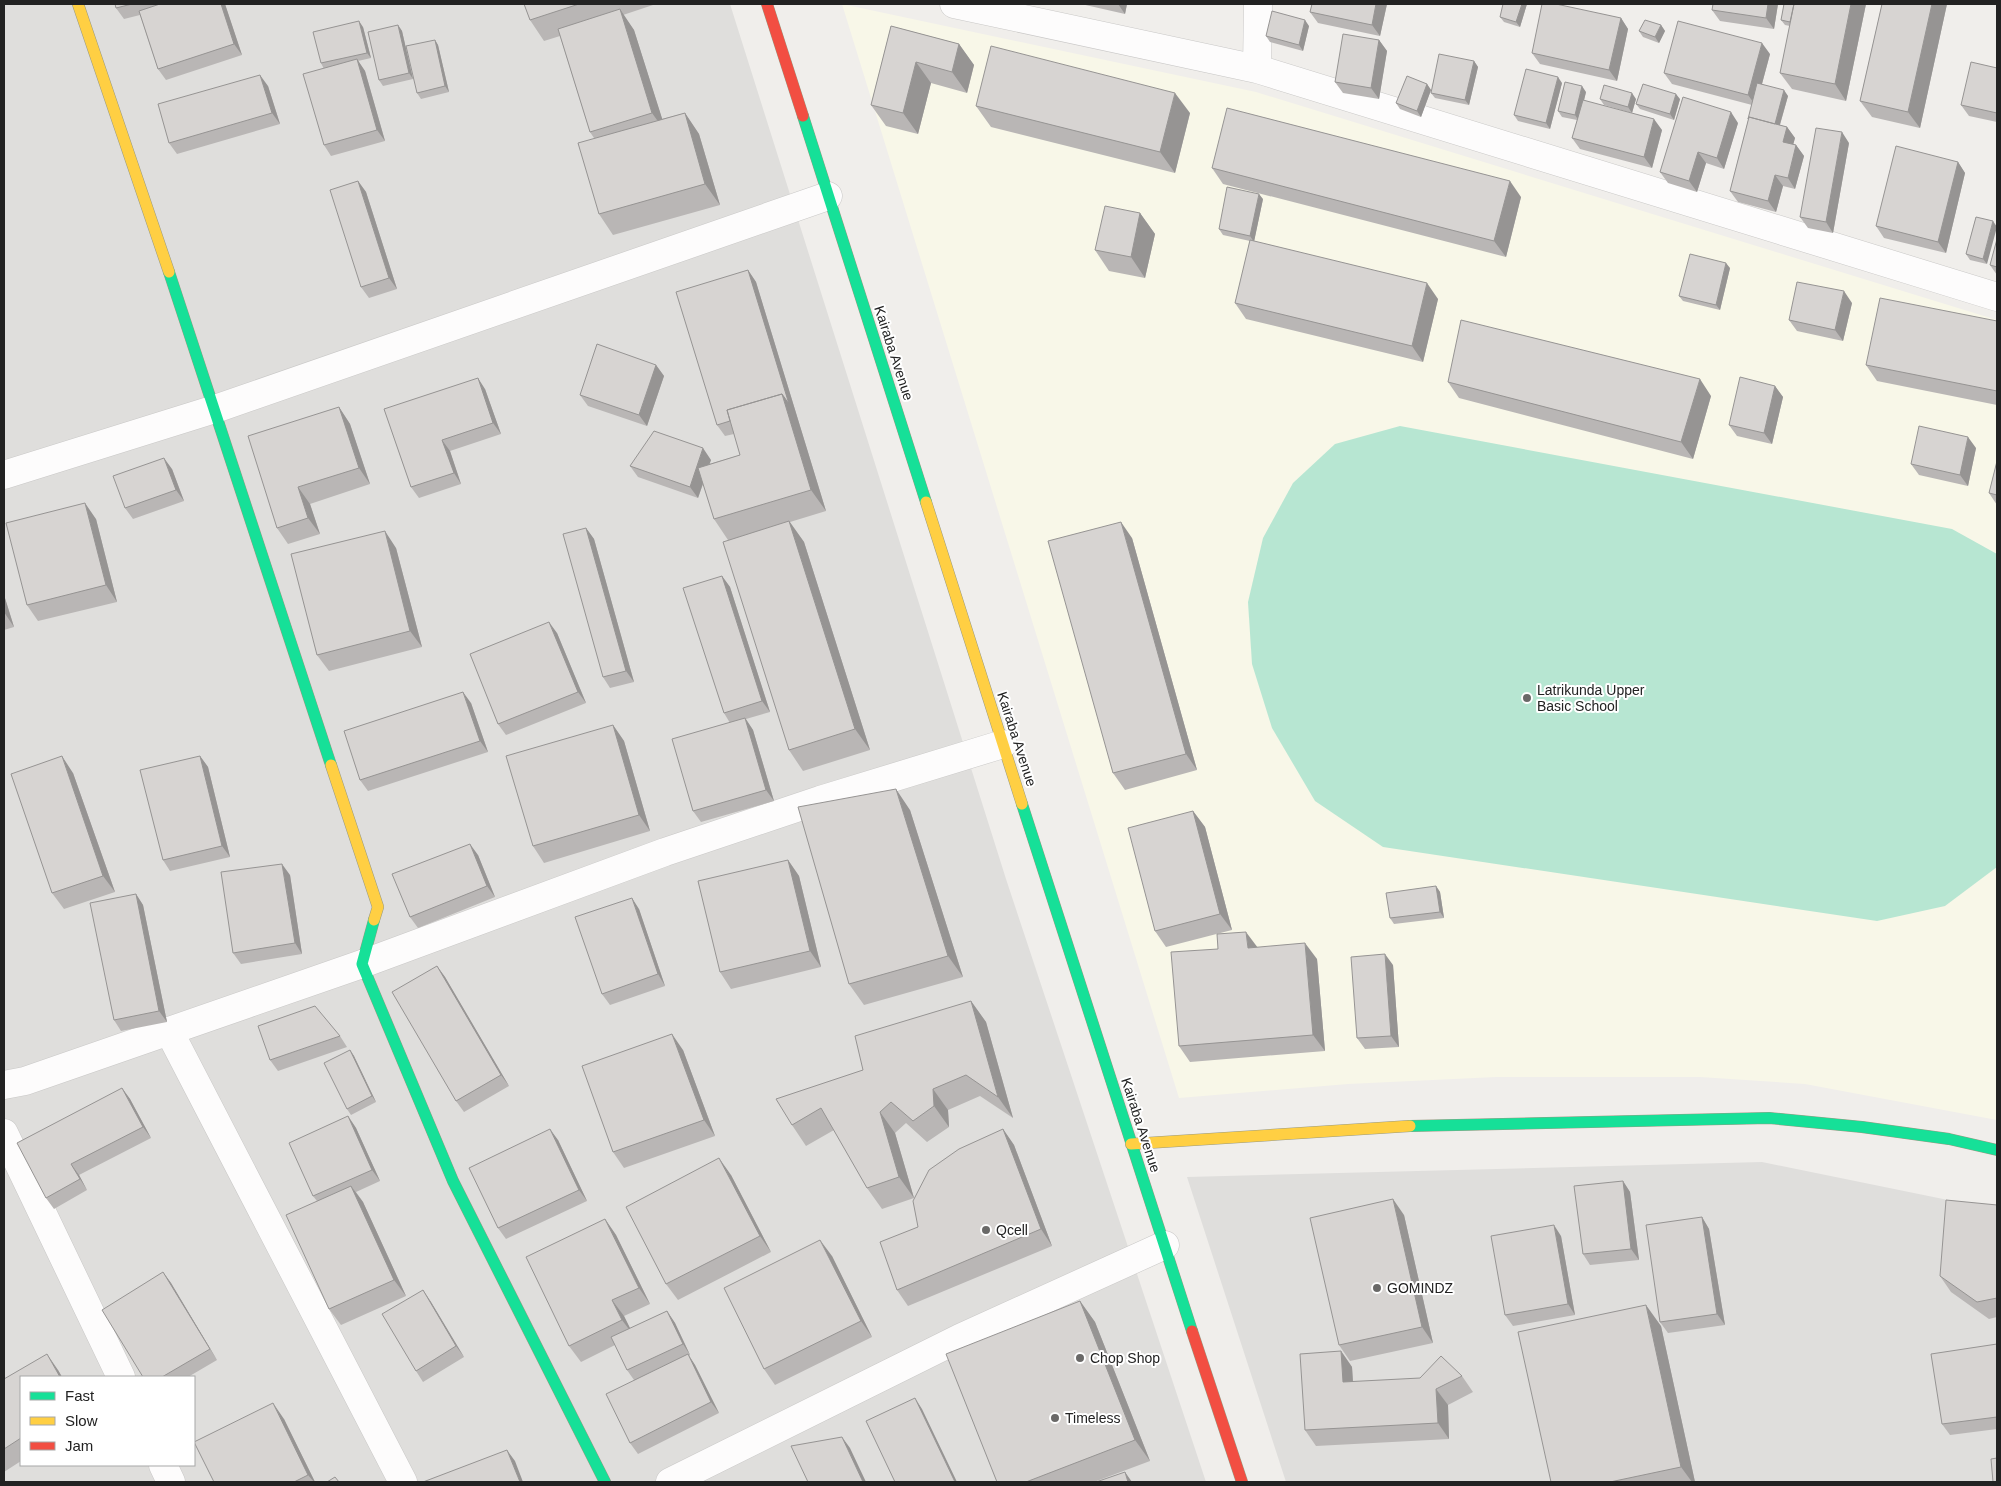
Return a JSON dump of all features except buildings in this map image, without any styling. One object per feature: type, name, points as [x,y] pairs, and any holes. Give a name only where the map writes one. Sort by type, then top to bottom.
[{"type":"street","points":[[78,4],[215,409],[378,907],[362,964],[453,1181],[605,1482]]},
{"type":"street","name":"Kairaba Avenue","points":[[767,4],[1131,1144],[1242,1482]]},
{"type":"street","points":[[954,4],[1257,69],[1997,297]]},
{"type":"street","points":[[1257,69],[1258,4]]},
{"type":"street","points":[[4,475],[215,409],[828,196]]},
{"type":"street","points":[[4,1085],[25,1081],[362,964],[666,852],[820,800],[1003,744]]},
{"type":"street","points":[[169,1031],[403,1482]]},
{"type":"street","points":[[1131,1144],[1418,1125],[1769,1118],[1910,1134],[1997,1150]]},
{"type":"street","points":[[4,1133],[121,1376]]},
{"type":"street","points":[[670,1482],[960,1338],[1165,1245]]},
{"type":"street","points":[[163,1466],[171,1482]]},
{"type":"shaded area","points":[[4,4],[730,4],[1006,879],[1206,1482],[4,1482]]},
{"type":"shaded area","name":"Latrikunda Upper Basic School","points":[[842,4],[1256,92],[1997,320],[1997,1120],[1805,1084],[1700,1077],[1496,1077],[1348,1084],[1179,1098]]},
{"type":"shaded area","points":[[1762,1162],[1997,1210],[1997,1482],[1286,1482],[1187,1177]]},
{"type":"green space","points":[[1400,426],[1952,529],[1997,554],[1997,867],[1945,906],[1877,921],[1383,847],[1315,801],[1272,728],[1252,664],[1248,602],[1263,538],[1293,483],[1335,444]]},
{"type":"traffic: fast","points":[[803,116],[926,502]]},
{"type":"traffic: fast","points":[[169,272],[331,765]]},
{"type":"traffic: fast","points":[[1022,804],[1192,1331]]},
{"type":"traffic: fast","points":[[374,920],[362,964],[453,1181],[605,1482]]},
{"type":"traffic: fast","points":[[1410,1126],[1769,1118],[1862,1127],[1949,1139],[1997,1150]]},
{"type":"traffic: slow","points":[[78,4],[169,272]]},
{"type":"traffic: slow","points":[[926,502],[1022,804]]},
{"type":"traffic: slow","points":[[331,765],[378,907],[374,920]]},
{"type":"traffic: slow","points":[[1131,1144],[1410,1126]]},
{"type":"traffic: jam","points":[[767,4],[803,116]]},
{"type":"traffic: jam","points":[[1192,1331],[1242,1482]]},
{"type":"place","name":"Latrikunda Upper Basic School","points":[[1527,698]]},
{"type":"place","name":"Qcell","points":[[986,1230]]},
{"type":"place","name":"GOMINDZ","points":[[1377,1288]]},
{"type":"place","name":"Chop Shop","points":[[1080,1358]]},
{"type":"place","name":"Timeless","points":[[1055,1418]]}]
